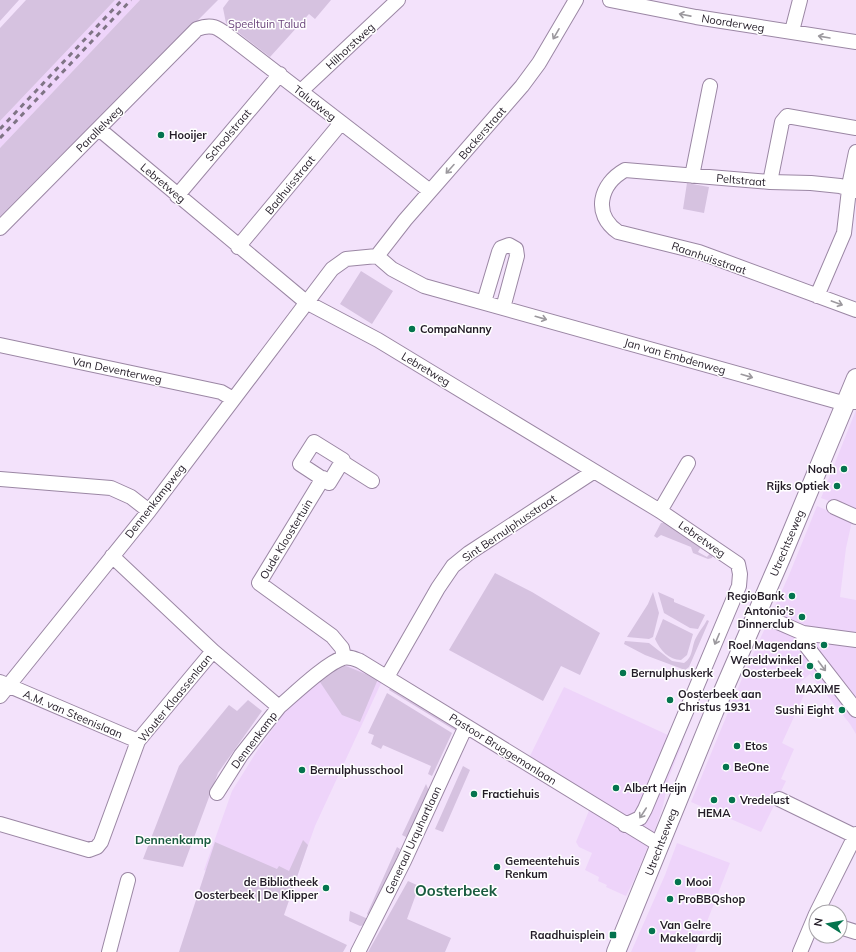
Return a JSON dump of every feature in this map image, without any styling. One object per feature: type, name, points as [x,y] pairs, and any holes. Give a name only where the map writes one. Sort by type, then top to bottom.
[{"type":"main road","name":"Utrechtseweg","points":[[616,952],[714,712],[851,402],[856,378]]},
{"type":"street","name":"Hilhorstweg","points":[[301,92],[398,0]]},
{"type":"street","name":"Backerstraat","points":[[377,256],[430,192],[522,86],[539,63],[576,0]]},
{"type":"street","name":"Noorderweg","points":[[610,0],[696,17],[856,42]]},
{"type":"street","points":[[792,31],[800,0]]},
{"type":"street","name":"Taludweg","points":[[197,29],[207,25],[216,27],[280,74],[430,192]]},
{"type":"street","name":"Parallelweg","points":[[0,228],[197,29]]},
{"type":"street","name":"Schoolstraat","points":[[177,196],[280,74]]},
{"type":"street","points":[[692,176],[710,86]]},
{"type":"street","points":[[770,182],[782,122],[787,116],[856,128]]},
{"type":"street","name":"Badhuisstraat","points":[[238,247],[341,123]]},
{"type":"street","name":"Lebretweg","points":[[99,129],[238,247],[306,302],[378,340],[593,472],[660,511],[738,564],[740,574],[739,586],[645,809],[640,818],[625,825]]},
{"type":"street","points":[[817,296],[844,233],[853,189],[856,152]]},
{"type":"street","name":"Peltstraat","points":[[604,219],[602,202],[604,193],[615,176],[625,170],[770,182],[811,183],[853,189]]},
{"type":"street","name":"Raanhuisstraat","points":[[604,219],[618,232],[699,252],[856,310]]},
{"type":"street","points":[[484,302],[501,248],[509,245],[516,249],[517,256],[503,308]]},
{"type":"street","name":"Dennenkampweg","points":[[3,688],[149,511],[332,269],[346,259],[377,256]]},
{"type":"street","name":"Jan van Embdenweg","points":[[377,256],[392,269],[424,286],[839,402],[851,402]]},
{"type":"street","name":"Van Deventerweg","points":[[0,345],[221,392],[233,399]]},
{"type":"street","points":[[342,462],[329,483],[300,464],[314,442],[343,460],[342,462],[372,481]]},
{"type":"street","points":[[660,511],[688,463]]},
{"type":"street","name":"Sint Bernulphusstraat","points":[[387,677],[438,588],[454,566],[469,553],[593,472]]},
{"type":"street","name":"Oude Kloostertuin","points":[[323,478],[259,583],[332,636],[342,648],[344,658]]},
{"type":"street","points":[[0,479],[111,488],[131,497],[149,511]]},
{"type":"street","points":[[834,507],[856,516]]},
{"type":"street","name":"Wouter Klaassenlaan","points":[[0,824],[89,850],[96,847],[101,842],[138,741],[213,651],[112,556]]},
{"type":"street","points":[[757,613],[803,633],[856,640]]},
{"type":"street","points":[[803,633],[804,642],[856,710]]},
{"type":"street","points":[[213,651],[279,707]]},
{"type":"street","name":"Pastoor Bruggemanlaan","points":[[344,658],[353,658],[360,661],[625,825],[660,845]]},
{"type":"street","name":"Dennenkamp","points":[[217,794],[241,754],[279,707],[308,682],[344,658]]},
{"type":"street","name":"A.M. van Steenislaan","points":[[3,688],[138,741]]},
{"type":"street","name":"Generaal Urquhartlaan","points":[[358,952],[404,861],[466,726]]},
{"type":"street","points":[[779,799],[856,835],[822,904]]},
{"type":"street","points":[[109,952],[128,880]]},
{"type":"street","points":[[800,952],[808,934]]},
{"type":"shaded area","points":[[115,0],[140,0],[0,148],[0,121]]},
{"type":"shaded area","points":[[856,410],[856,511],[821,498]]},
{"type":"shaded area","points":[[817,506],[852,521],[846,548],[840,597],[856,600],[856,734],[850,724],[810,674],[797,685],[804,695],[782,743],[794,749],[781,779],[786,781],[761,832],[691,802],[741,681],[789,575]]},
{"type":"shaded area","points":[[340,663],[383,679],[315,826],[287,904],[204,870],[232,791],[257,751],[291,703]]},
{"type":"shaded area","points":[[564,687],[683,742],[669,777],[663,806],[656,827],[626,896],[606,887],[607,885],[598,881],[599,877],[585,870],[592,853],[579,847],[576,842],[593,801],[528,760]]},
{"type":"shaded area","points":[[677,843],[730,863],[695,952],[631,952],[665,875]]},
{"type":"green space","points":[[0,0],[19,0],[0,21]]},
{"type":"green space","points":[[26,0],[115,0],[0,121],[0,28]]},
{"type":"green space","points":[[140,0],[218,0],[0,219],[0,148]]},
{"type":"green space","name":"Speeltuin Talud","points":[[229,0],[331,0],[315,19],[309,14],[270,57],[226,23],[223,8]]},
{"type":"green space","points":[[687,183],[709,187],[704,213],[683,209]]},
{"type":"green space","points":[[361,271],[393,291],[372,324],[340,304]]},
{"type":"green space","points":[[661,523],[666,523],[702,545],[698,552],[707,557],[711,552],[713,555],[712,558],[708,559],[693,553],[691,547],[661,535],[657,538],[654,536]]},
{"type":"green space","points":[[495,573],[532,592],[600,633],[580,675],[561,666],[543,701],[449,650]]},
{"type":"green space","points":[[653,592],[659,613],[653,637],[649,639],[627,637],[648,604]]},
{"type":"green space","points":[[658,592],[674,599],[674,602],[705,615],[698,629],[690,628],[664,613]]},
{"type":"green space","points":[[663,619],[693,634],[687,655],[681,660],[677,660],[665,654],[655,639]]},
{"type":"green space","points":[[707,620],[709,621],[689,667],[685,670],[645,655],[624,644],[625,641],[649,643],[672,661],[684,663],[689,658],[695,639]]},
{"type":"green space","points":[[341,664],[378,679],[360,722],[342,715],[318,679]]},
{"type":"green space","points":[[392,685],[458,727],[456,731],[389,690]]},
{"type":"green space","points":[[387,693],[452,733],[432,776],[428,774],[431,766],[383,745],[381,749],[371,744],[374,735],[368,733]]},
{"type":"green space","points":[[248,700],[262,711],[218,773],[183,867],[143,859],[179,766],[229,705],[237,711]]},
{"type":"green space","points":[[463,766],[470,770],[443,832],[435,829]]},
{"type":"green space","points":[[426,784],[430,793],[408,838],[402,835]]},
{"type":"green space","points":[[303,840],[308,845],[284,915],[347,945],[343,952],[179,952],[215,842],[277,869],[279,866],[289,871]]},
{"type":"green space","points":[[397,847],[400,849],[397,859],[369,916],[367,914]]},
{"type":"green space","points":[[408,881],[419,886],[407,919],[451,938],[445,952],[368,952]]},
{"type":"green space","points":[[350,911],[368,919],[365,925],[360,926],[349,921]]},
{"type":"railway","points":[[0,129],[122,0]]},
{"type":"railway","points":[[0,138],[131,0]]},
{"type":"place","name":"Hooijer","points":[[161,135]]},
{"type":"place","name":"CompaNanny","points":[[412,329]]},
{"type":"place","name":"Noah","points":[[844,469]]},
{"type":"place","name":"Rijks Optiek","points":[[837,486]]},
{"type":"place","name":"RegioBank","points":[[792,596]]},
{"type":"place","name":"Antonio's Dinnerclub","points":[[802,617]]},
{"type":"place","name":"Roel Magendans","points":[[824,645]]},
{"type":"place","name":"Wereldwinkel Oosterbeek","points":[[810,666]]},
{"type":"place","name":"Bernulphuskerk","points":[[623,673]]},
{"type":"place","name":"MAXIME","points":[[818,676]]},
{"type":"place","name":"Oosterbeek aan Christus 1931","points":[[670,700]]},
{"type":"place","name":"Sushi Eight","points":[[842,710]]},
{"type":"place","name":"Etos","points":[[737,746]]},
{"type":"place","name":"BeOne","points":[[726,767]]},
{"type":"place","name":"Bernulphusschool","points":[[302,770]]},
{"type":"place","name":"Albert Heijn","points":[[616,788]]},
{"type":"place","name":"Fractiehuis","points":[[474,794]]},
{"type":"place","name":"HEMA","points":[[714,800]]},
{"type":"place","name":"Vredelust","points":[[732,800]]},
{"type":"place","name":"Gemeentehuis Renkum","points":[[497,867]]},
{"type":"place","name":"Mooi","points":[[678,882]]},
{"type":"place","name":"de Bibliotheek Oosterbeek | De Klipper","points":[[326,888]]},
{"type":"place","name":"ProBBQshop","points":[[670,899]]},
{"type":"place","name":"Van Gelre Makelaardij","points":[[652,931]]},
{"type":"place","name":"Raadhuisplein","points":[[613,935]]},
{"type":"district","name":"Dennenkamp","points":[[173,840]]},
{"type":"district","name":"Oosterbeek","points":[[456,891]]}]
